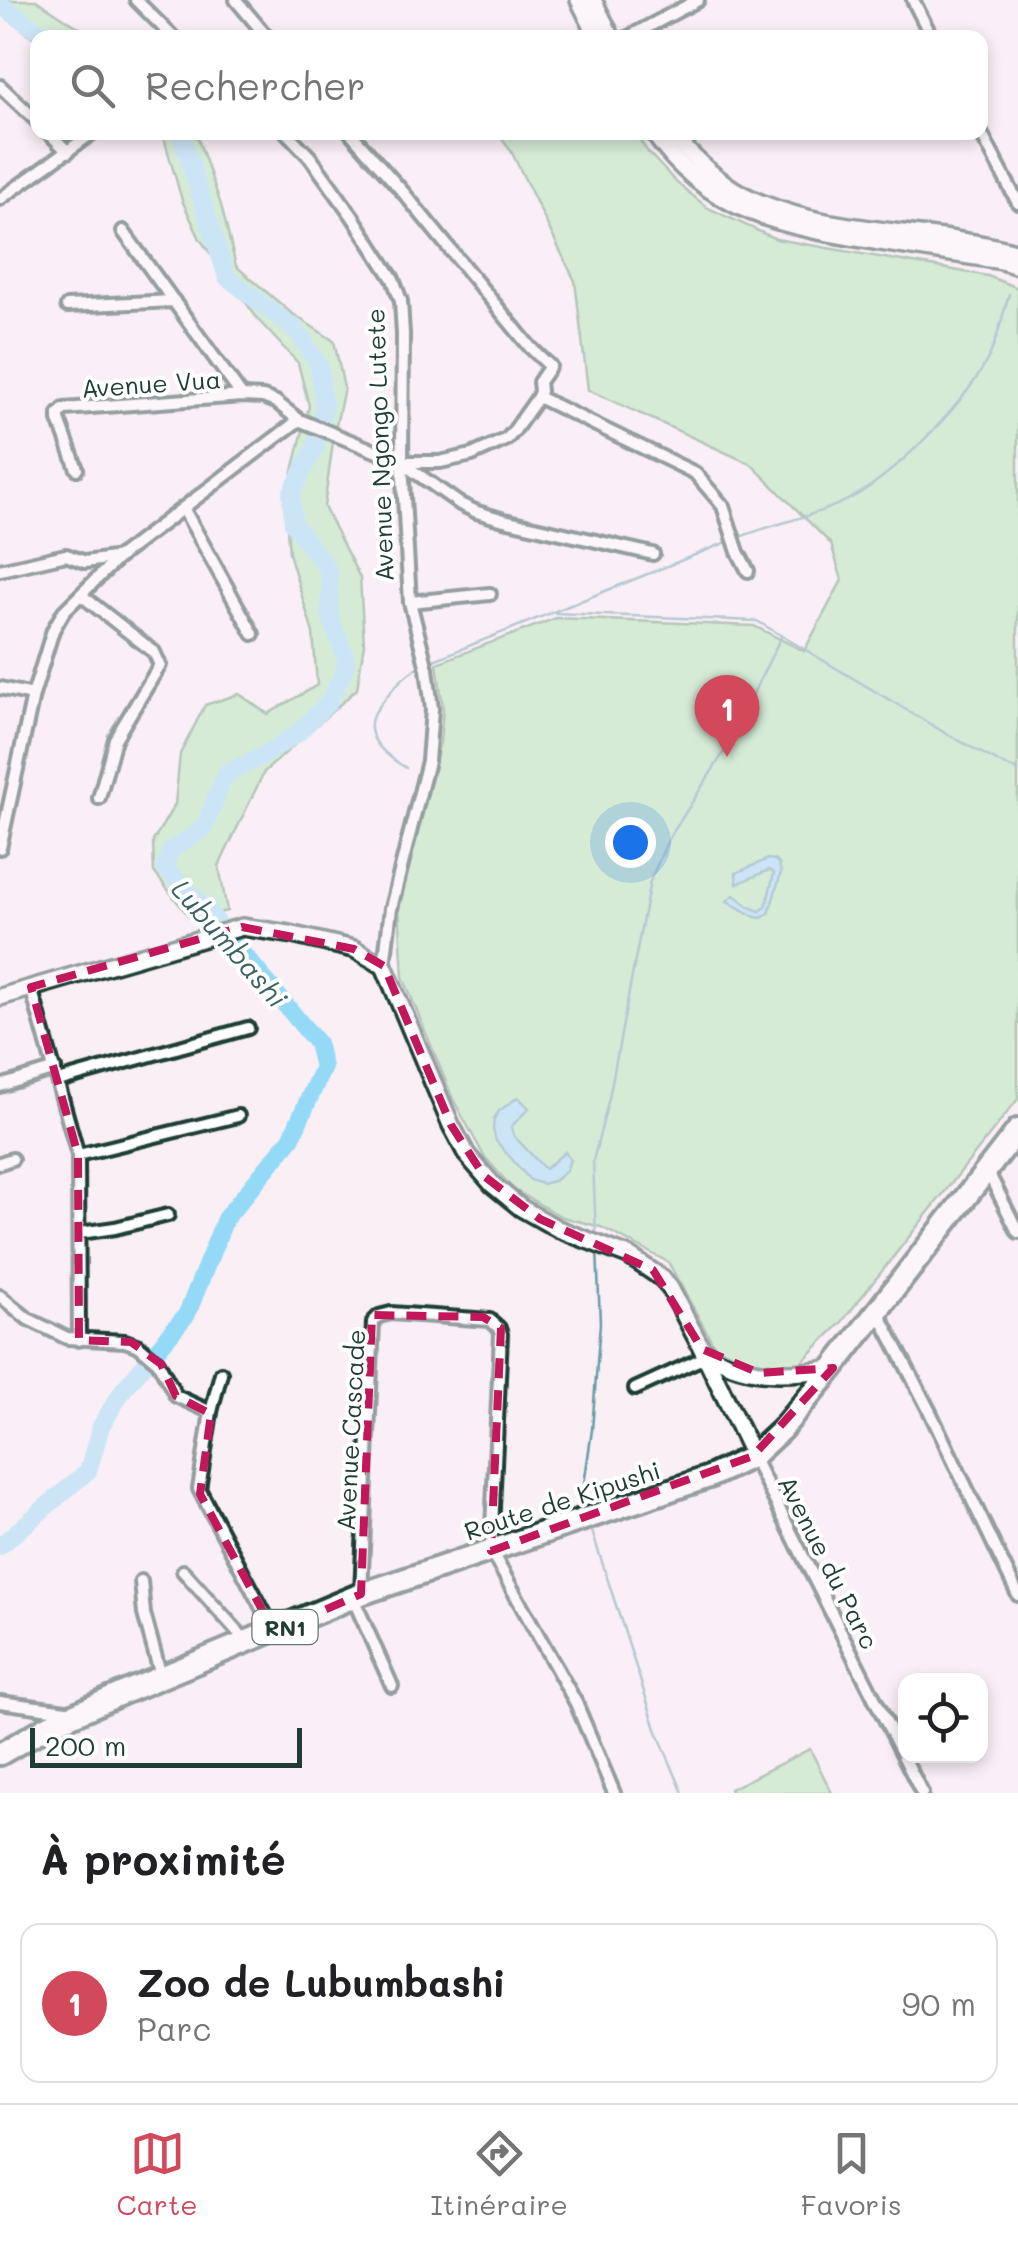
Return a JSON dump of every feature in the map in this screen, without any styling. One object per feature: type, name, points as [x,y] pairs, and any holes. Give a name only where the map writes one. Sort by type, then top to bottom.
[{"type":"highway","name":"Route de Kipushi","points":[[0,1754],[80,1712],[357,1596],[710,1477],[753,1456],[781,1430],[833,1368],[1018,1130]]},
{"type":"street","points":[[136,0],[166,30]]},
{"type":"street","points":[[237,0],[261,30]]},
{"type":"street","points":[[579,0],[594,30]]},
{"type":"street","points":[[593,0],[608,30]]},
{"type":"street","points":[[642,30],[698,0]]},
{"type":"street","points":[[913,0],[928,30]]},
{"type":"street","points":[[0,86],[30,114]]},
{"type":"street","points":[[0,105],[12,96]]},
{"type":"street","points":[[56,140],[68,152]]},
{"type":"street","points":[[0,198],[84,140]]},
{"type":"street","name":"Avenue Ngongo Lutete","points":[[294,140],[353,217],[393,279],[401,302],[402,462],[410,602],[427,669],[432,709],[428,761],[391,908],[384,966],[451,1126],[468,1155],[493,1186],[521,1208],[558,1229],[643,1263],[662,1278],[704,1353],[753,1456]]},
{"type":"street","points":[[357,140],[550,366],[539,382],[538,397],[514,431],[498,444],[440,462],[402,462]]},
{"type":"street","points":[[659,140],[682,167],[712,192],[768,219],[812,231],[1018,266]]},
{"type":"street","points":[[677,140],[718,179],[767,205],[811,218],[1018,253]]},
{"type":"street","points":[[985,140],[1018,203]]},
{"type":"street","points":[[123,231],[242,396]]},
{"type":"street","points":[[66,306],[174,301]]},
{"type":"street","name":"Avenue Vua","points":[[76,469],[58,420],[64,409],[242,396],[276,402],[301,421],[402,462]]},
{"type":"street","points":[[538,397],[695,473],[723,506],[748,570]]},
{"type":"street","points":[[0,848],[34,695],[53,630],[64,611],[120,556],[301,421]]},
{"type":"street","points":[[402,462],[477,512],[653,554]]},
{"type":"street","points":[[183,508],[254,634]]},
{"type":"street","points":[[0,570],[66,555],[85,562],[120,556]]},
{"type":"street","points":[[410,602],[490,594]]},
{"type":"street","points":[[81,595],[154,652],[160,664],[115,739],[99,798]]},
{"type":"street","points":[[0,688],[34,695]]},
{"type":"street","points":[[0,996],[232,928],[259,929],[334,944],[362,952],[384,966]]},
{"type":"street","points":[[31,987],[78,1155],[80,1340]]},
{"type":"street","points":[[58,1082],[248,1028]]},
{"type":"street","points":[[0,1086],[54,1069]]},
{"type":"street","points":[[78,1155],[238,1116]]},
{"type":"street","points":[[986,1169],[1018,1232]]},
{"type":"street","points":[[80,1233],[168,1215]]},
{"type":"street","points":[[0,1296],[16,1311],[53,1333],[80,1340],[125,1341],[144,1349],[158,1362],[176,1396],[211,1412]]},
{"type":"street","points":[[878,1310],[1018,1595]]},
{"type":"street","name":"Avenue Cascade","points":[[357,1596],[372,1326],[379,1316],[483,1318],[498,1328],[491,1550]]},
{"type":"street","points":[[635,1389],[704,1353],[759,1372],[785,1374],[833,1368]]},
{"type":"street","points":[[221,1373],[211,1412],[200,1494],[274,1632]]},
{"type":"street","name":"Avenue du Parc","points":[[753,1456],[922,1793]]},
{"type":"street","points":[[491,1550],[576,1703],[614,1793]]},
{"type":"street","points":[[182,1571],[247,1643]]},
{"type":"street","points":[[141,1581],[144,1614],[162,1677]]},
{"type":"street","points":[[357,1596],[392,1686]]},
{"type":"street","points":[[0,1702],[80,1712]]},
{"type":"highlighted area","points":[[242,927],[354,949],[384,966],[451,1125],[484,1176],[540,1219],[653,1270],[702,1349],[759,1373],[833,1368],[753,1456],[491,1551],[501,1328],[483,1317],[372,1315],[361,1594],[274,1632],[200,1494],[211,1414],[176,1396],[161,1364],[131,1342],[79,1340],[78,1155],[31,987]]},
{"type":"green space","points":[[0,0],[36,0],[83,30],[30,30],[30,35],[0,13]]},
{"type":"green space","points":[[165,140],[198,140],[221,205],[236,266],[290,312],[334,341],[344,388],[324,507],[360,578],[364,644],[357,689],[264,772],[219,866],[227,911],[191,919],[154,872],[153,841],[175,804],[180,754],[205,705],[239,694],[268,714],[317,685],[313,633],[289,553],[285,503],[309,406],[298,363],[260,322],[200,239],[182,200]]},
{"type":"green space","points":[[502,140],[640,140],[677,183],[708,208],[776,239],[988,276],[1018,288],[1018,1099],[841,1323],[791,1373],[721,1358],[668,1262],[601,1227],[562,1217],[513,1189],[484,1156],[453,1099],[403,977],[399,907],[440,742],[443,709],[437,663],[556,618],[754,626],[804,651],[842,580],[831,544],[751,464],[588,390],[575,281]]},
{"type":"green space","points":[[810,1749],[832,1793],[732,1793],[730,1789]]},
{"type":"water","points":[[768,859],[779,864],[781,873],[769,913],[755,917],[727,901],[734,895],[751,908],[760,911],[766,907],[774,873],[769,870],[737,884],[736,873]]},
{"type":"water","points":[[518,1097],[529,1108],[511,1127],[514,1136],[545,1169],[565,1152],[570,1160],[566,1171],[554,1181],[542,1184],[530,1180],[496,1141],[494,1119]]},
{"type":"waterway","name":"Lubumbashi","points":[[0,4],[37,30]]},
{"type":"waterway","name":"Lubumbashi","points":[[0,1546],[88,1471],[101,1426],[123,1390],[187,1314],[225,1219],[291,1139],[323,1067],[317,1043],[207,910],[165,868],[170,851],[204,828],[226,773],[263,756],[298,733],[329,702],[346,659],[330,616],[329,571],[293,523],[291,494],[316,446],[324,408],[319,365],[297,331],[227,277],[183,140]]},
{"type":"waterway","points":[[740,537],[842,503],[872,485],[912,452],[951,411],[981,370],[994,345],[1009,294]]},
{"type":"waterway","points":[[429,662],[732,540]]},
{"type":"waterway","points":[[554,613],[757,621],[945,733],[1018,770]]},
{"type":"waterway","points":[[596,1235],[593,1161],[609,1098],[650,881],[668,840],[724,752],[782,635]]},
{"type":"waterway","points":[[406,768],[375,741],[372,718],[393,688],[421,665]]},
{"type":"waterway","points":[[583,1509],[600,1323],[597,1248]]},
{"type":"waterway","points":[[590,1525],[656,1729],[683,1793]]},
{"type":"place","name":"Zoo de Lubumbashi","points":[[727,757]]}]
